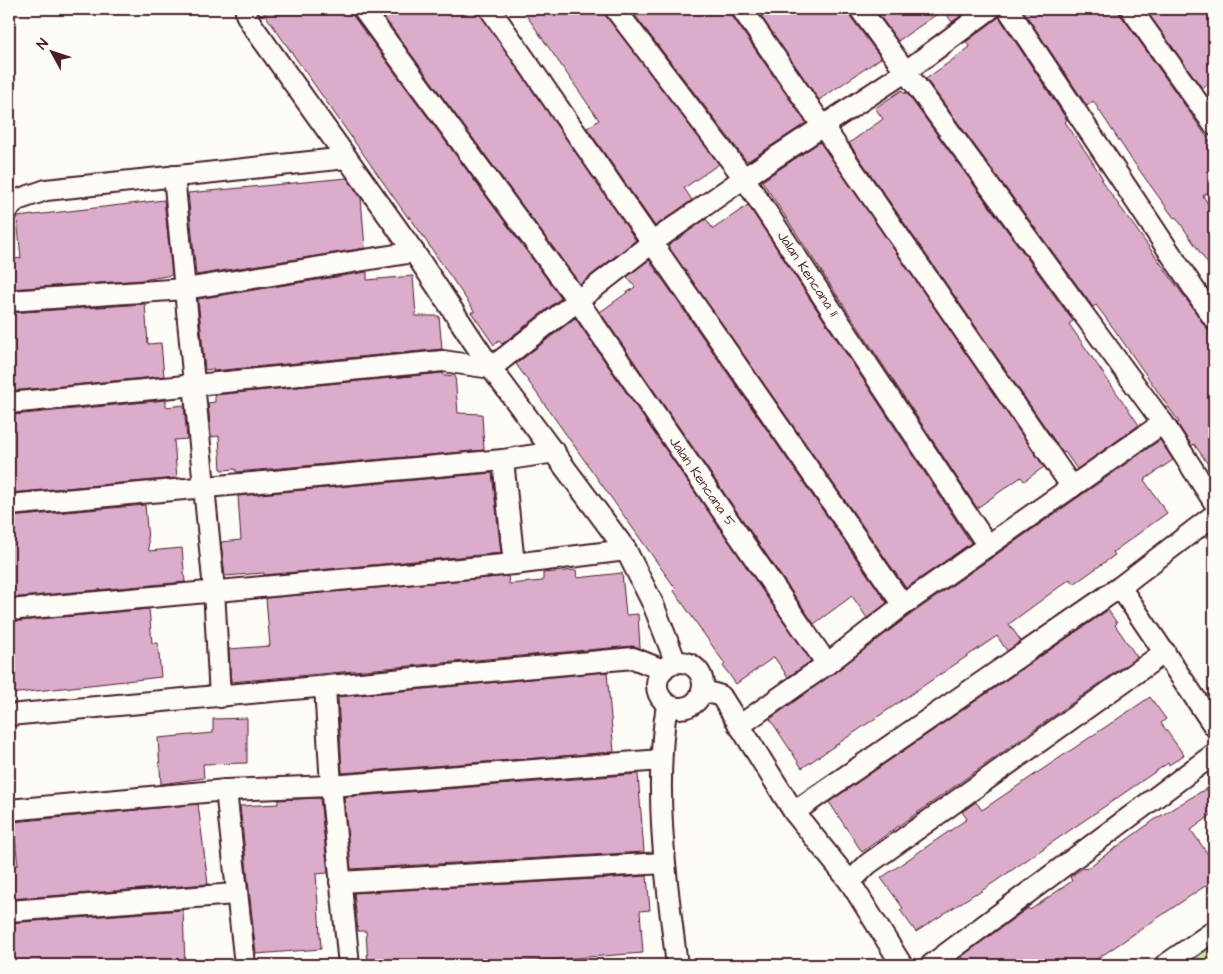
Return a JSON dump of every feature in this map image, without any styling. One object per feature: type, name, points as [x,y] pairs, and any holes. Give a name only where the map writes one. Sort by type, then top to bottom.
[{"type":"street","points":[[246,9],[246,14],[252,25],[414,252],[491,368],[626,550],[653,604],[670,666]]},
{"type":"street","name":"Jalan Kencana 5","points":[[363,9],[578,301],[827,664]]},
{"type":"street","points":[[490,9],[903,605]]},
{"type":"street","name":"Jalan Kencana 11","points":[[615,9],[744,178],[988,546]]},
{"type":"street","points":[[742,9],[824,125],[1072,487]]},
{"type":"street","points":[[860,9],[1163,423],[1214,502]]},
{"type":"street","points":[[9,403],[443,361],[491,368],[653,242],[744,178],[905,72],[990,9]]},
{"type":"street","points":[[1008,9],[1214,319]]},
{"type":"street","points":[[1131,9],[1214,125]]},
{"type":"street","points":[[9,208],[16,200],[46,190],[346,158]]},
{"type":"street","points":[[174,176],[214,590],[220,697]]},
{"type":"street","points":[[9,301],[185,289],[414,252]]},
{"type":"street","points":[[739,726],[827,664],[903,605],[1163,423]]},
{"type":"street","points":[[9,505],[503,460],[555,452]]},
{"type":"street","points":[[503,460],[514,564]]},
{"type":"street","points":[[794,812],[1120,587],[1214,515]]},
{"type":"street","points":[[9,610],[514,564],[626,550]]},
{"type":"street","points":[[1120,587],[1214,726]]},
{"type":"street","points":[[850,882],[868,864],[1165,652]]},
{"type":"street","points":[[9,715],[633,658],[670,666],[690,665],[701,675],[702,690],[700,697],[688,706],[680,708],[667,705]]},
{"type":"street","points":[[670,666],[659,676],[658,691],[667,705],[660,760],[664,863],[677,965],[670,965]]},
{"type":"street","points":[[325,687],[331,786],[349,965]]},
{"type":"street","points":[[702,690],[721,696],[794,812],[850,882],[902,965]]},
{"type":"street","points":[[932,965],[1214,754]]},
{"type":"street","points":[[9,810],[226,790],[331,786],[660,760]]},
{"type":"street","points":[[226,790],[235,894],[245,965]]},
{"type":"street","points":[[340,882],[664,863]]},
{"type":"street","points":[[9,911],[235,894]]},
{"type":"street","points":[[1165,965],[1214,930]]},
{"type":"green space","points":[[1214,931],[1214,965],[1165,965]]},
{"type":"building","points":[[261,9],[351,9],[353,16],[561,298],[502,344],[499,341],[494,345],[471,312],[475,312],[409,216],[409,219]]},
{"type":"building","points":[[378,9],[477,9],[636,240],[580,284]]},
{"type":"building","points":[[522,9],[603,9],[606,16],[719,164],[684,188],[692,200],[655,226],[587,128],[599,120]]},
{"type":"building","points":[[630,9],[730,9],[732,16],[806,123],[748,161]]},
{"type":"building","points":[[756,9],[848,9],[850,16],[881,58],[819,100]]},
{"type":"building","points":[[875,9],[970,9],[952,22],[943,10],[898,41]]},
{"type":"building","points":[[1022,9],[1116,9],[1131,29],[1214,147],[1214,188],[1203,196],[1214,213],[1214,273],[1176,217],[1174,218],[1132,160],[1093,101],[1087,106]]},
{"type":"building","points":[[1161,9],[1214,9],[1214,80],[1202,88],[1150,16]]},
{"type":"building","points":[[999,17],[1067,120],[1065,122],[1103,179],[1101,180],[1214,338],[1214,473],[1194,444],[1192,446],[1177,423],[1179,422],[1114,329],[1096,305],[1093,307],[926,79],[970,47],[966,42]]},
{"type":"building","points":[[902,90],[905,94],[906,92],[1073,321],[1069,324],[1139,425],[1077,469],[1065,452],[1063,453],[849,143],[883,119],[875,108]]},
{"type":"building","points":[[820,142],[1044,467],[1024,481],[1021,477],[977,508],[762,181]]},
{"type":"building","points":[[347,178],[361,198],[365,248],[196,275],[188,193]]},
{"type":"building","points":[[164,200],[172,275],[143,280],[9,289],[9,260],[21,258],[17,217]]},
{"type":"building","points":[[748,205],[971,543],[906,588],[668,246],[706,219],[713,229]]},
{"type":"building","points":[[649,260],[887,603],[867,618],[852,596],[814,624],[600,312],[635,287],[627,277]]},
{"type":"building","points":[[367,272],[367,280],[413,276],[416,316],[439,316],[442,349],[213,371],[213,369],[205,370],[198,299]]},
{"type":"building","points":[[145,304],[148,344],[161,343],[164,376],[11,391],[9,313]]},
{"type":"building","points":[[575,318],[811,661],[788,677],[774,657],[736,684],[723,666],[725,664],[674,591],[676,589],[516,364]]},
{"type":"building","points":[[443,373],[444,376],[455,375],[458,413],[482,414],[484,450],[236,472],[236,469],[221,470],[219,436],[211,437],[208,403],[215,402],[215,395]]},
{"type":"building","points":[[166,400],[166,407],[184,405],[187,439],[174,440],[177,478],[9,493],[9,421],[13,420],[13,415]]},
{"type":"building","points":[[1160,440],[1173,460],[1144,480],[1167,513],[1113,552],[1115,555],[1074,584],[1070,579],[1009,624],[1021,641],[1007,651],[997,636],[802,768],[770,719],[910,615]]},
{"type":"building","points":[[492,473],[501,553],[264,575],[264,573],[225,576],[221,542],[241,540],[238,496]]},
{"type":"building","points":[[145,505],[149,551],[182,548],[185,582],[9,598],[9,517]]},
{"type":"building","points":[[576,570],[577,578],[622,573],[626,615],[638,614],[640,648],[632,646],[231,682],[229,649],[270,646],[266,598],[508,576],[509,584],[543,581],[543,573]]},
{"type":"building","points":[[149,609],[152,643],[158,643],[161,677],[9,694],[9,622]]},
{"type":"building","points":[[1108,610],[1117,623],[1115,625],[1137,657],[862,852],[829,802]]},
{"type":"building","points":[[607,672],[614,752],[342,773],[338,697]]},
{"type":"building","points":[[1150,697],[1166,719],[1161,723],[1184,755],[1169,765],[1168,763],[977,894],[916,932],[900,910],[903,908],[881,878],[967,819],[962,812],[976,802],[982,810]]},
{"type":"building","points":[[247,718],[247,763],[203,764],[204,778],[161,784],[158,738],[213,733],[213,719]]},
{"type":"building","points":[[638,774],[644,852],[351,869],[344,797]]},
{"type":"building","points":[[1214,784],[1214,813],[1191,830],[1214,863],[1214,880],[1088,965],[967,965],[961,957],[1028,908],[1030,910],[1072,881],[1070,877],[1084,867],[1086,869],[1157,818]]},
{"type":"building","points":[[320,798],[328,873],[316,874],[321,949],[256,954],[240,806],[278,804],[278,800]]},
{"type":"building","points":[[198,804],[208,884],[9,899],[9,866],[18,865],[13,822]]},
{"type":"building","points":[[647,876],[650,910],[640,911],[643,953],[479,965],[368,965],[366,931],[358,931],[354,893]]},
{"type":"building","points":[[183,910],[185,965],[9,965],[9,923]]}]
